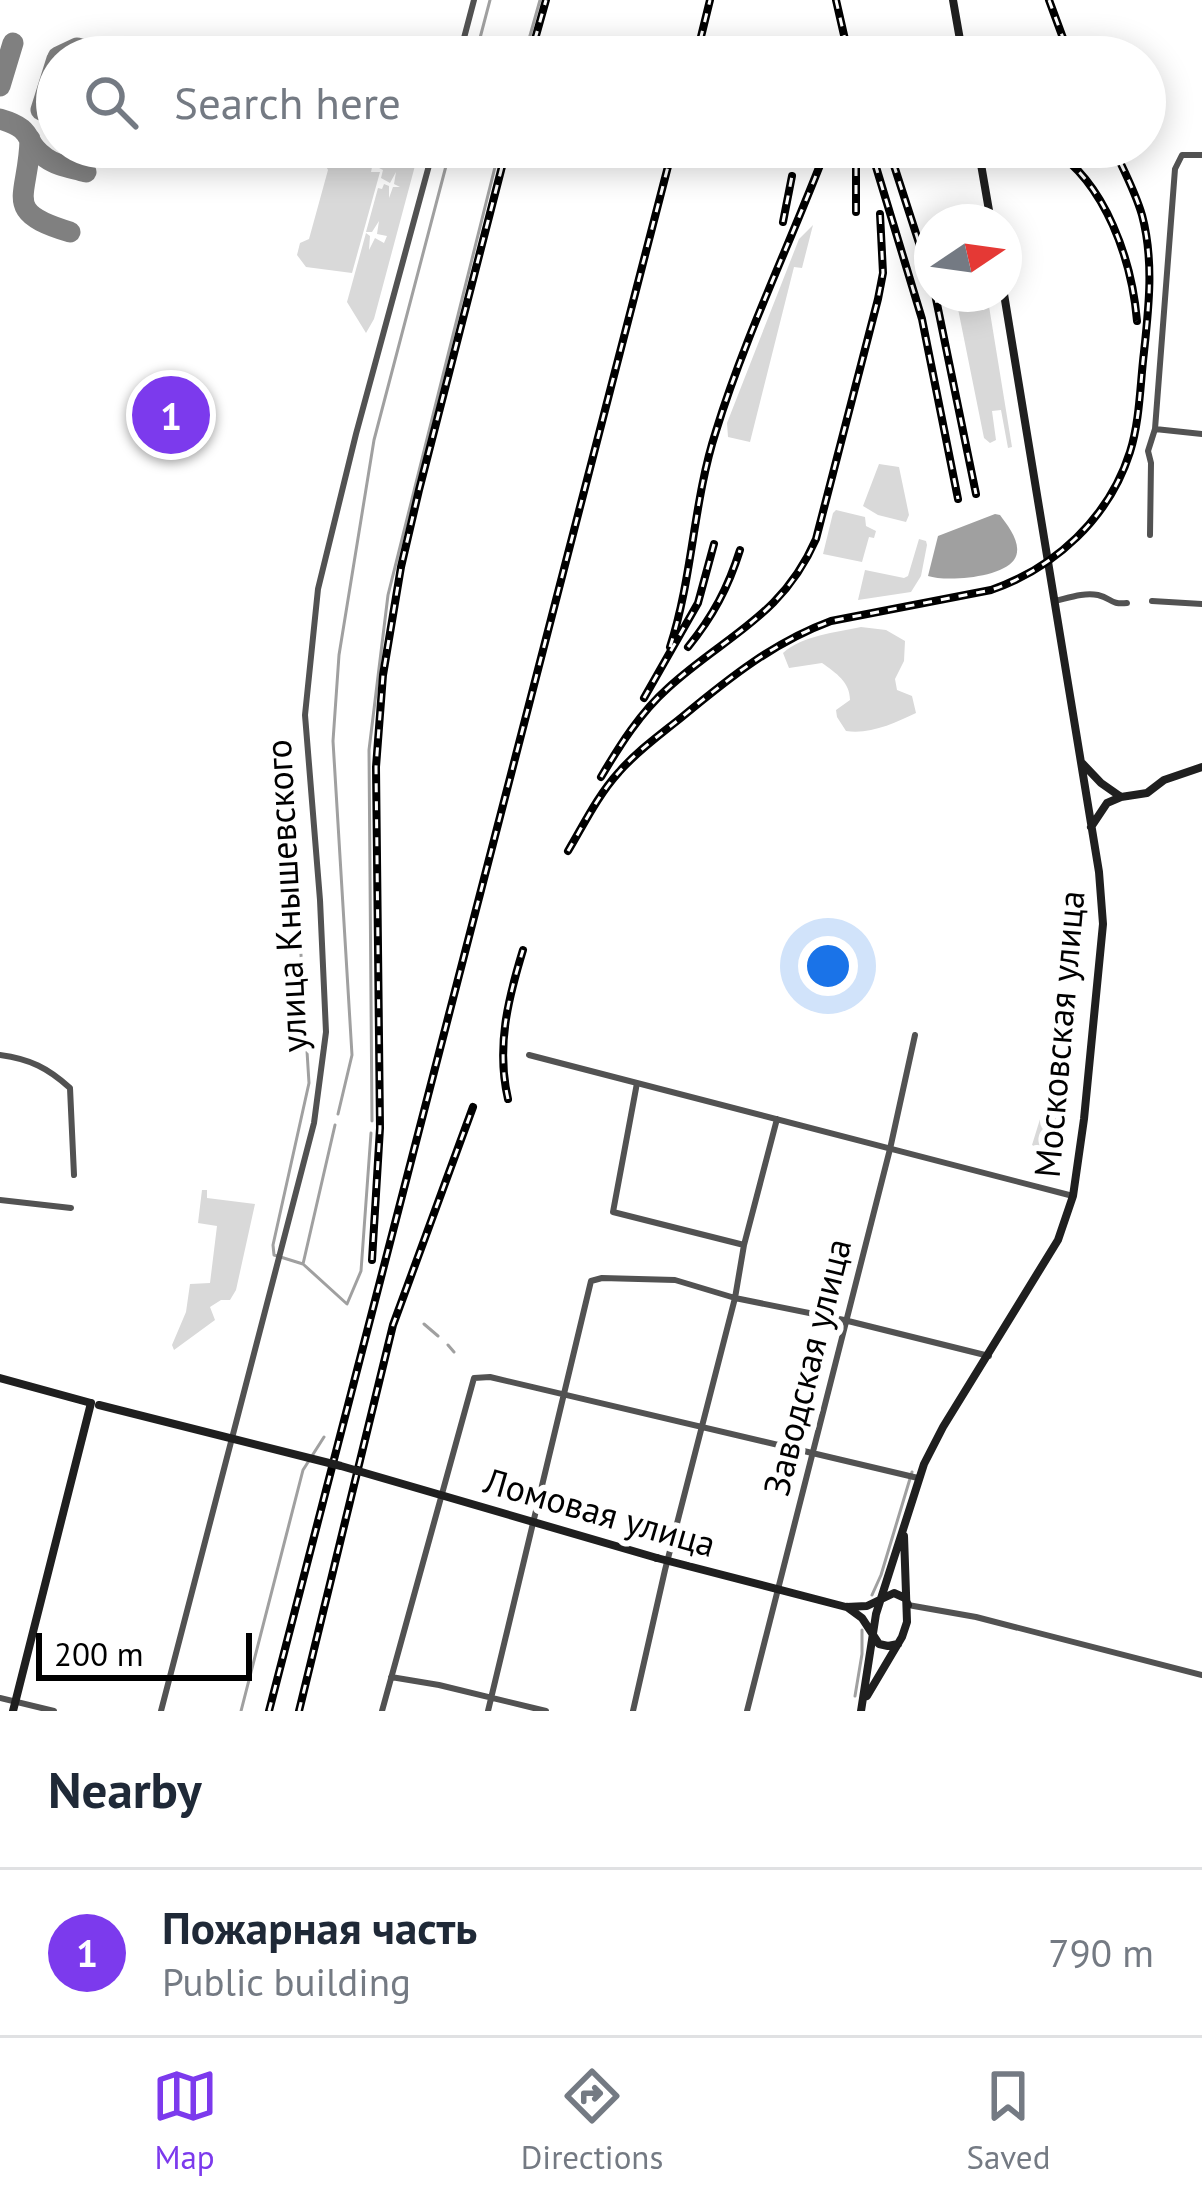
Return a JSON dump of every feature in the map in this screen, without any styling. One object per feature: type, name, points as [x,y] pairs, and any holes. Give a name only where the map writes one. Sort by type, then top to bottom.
[{"type":"street","points":[[465,36],[475,0]]},
{"type":"street","points":[[953,0],[959,36]]},
{"type":"street","points":[[1150,535],[1148,451],[1155,429],[1174,169],[1182,155],[1202,155]]},
{"type":"street","name":"улица Кнышевского","points":[[161,1711],[314,1123],[326,1032],[304,715],[318,590],[428,168]]},
{"type":"street","points":[[982,168],[988,204]]},
{"type":"street","name":"Московская улица","points":[[862,1707],[881,1598],[918,1478],[943,1427],[1058,1240],[1073,1196],[1084,1119],[1102,924],[1099,872],[1007,312]]},
{"type":"street","points":[[1155,429],[1202,434]]},
{"type":"street","points":[[1055,601],[1098,595],[1118,605],[1127,604]]},
{"type":"street","points":[[1152,601],[1202,604]]},
{"type":"street","points":[[1080,761],[1121,797]]},
{"type":"street","points":[[1091,829],[1107,803],[1147,793],[1164,780],[1202,766]]},
{"type":"street","points":[[1084,789],[1101,784]]},
{"type":"street","name":"Заводская улица","points":[[747,1711],[915,1035]]},
{"type":"street","points":[[0,1055],[25,1058],[49,1069],[70,1088],[74,1174]]},
{"type":"street","points":[[530,1055],[1073,1196]]},
{"type":"street","points":[[637,1083],[613,1212],[744,1245]]},
{"type":"street","points":[[633,1711],[662,1559],[703,1427],[777,1119]]},
{"type":"street","points":[[0,1200],[71,1208]]},
{"type":"street","points":[[488,1711],[591,1281],[675,1280],[988,1356]]},
{"type":"street","points":[[382,1711],[474,1378],[490,1377],[918,1478]]},
{"type":"street","name":"Ломовая улица","points":[[0,1378],[341,1466],[662,1559],[846,1606]]},
{"type":"street","points":[[14,1706],[95,1404]]},
{"type":"street","name":"Московская улица","points":[[862,1707],[905,1631],[904,1527]]},
{"type":"street","points":[[846,1606],[862,1607],[894,1593],[908,1605],[976,1617],[1202,1675]]},
{"type":"street","points":[[846,1606],[862,1618],[882,1645],[898,1643]]},
{"type":"street","points":[[390,1677],[546,1711]]},
{"type":"street","points":[[0,1698],[14,1706],[54,1711]]},
{"type":"shaded area","points":[[372,168],[371,172],[380,172],[352,273],[306,267],[297,255],[300,243],[309,239],[328,170]]},
{"type":"shaded area","points":[[379,168],[414,168],[374,319],[366,333],[347,302],[366,233],[369,250],[375,238],[384,243],[387,236],[377,234],[379,221],[372,232],[366,232],[378,188],[389,186],[389,198],[393,187],[400,187],[394,184],[396,172],[390,183],[381,178]]},
{"type":"shaded area","points":[[813,225],[802,268],[794,267],[750,442],[728,437],[727,423],[799,239]]},
{"type":"shaded area","points":[[959,312],[990,312],[1012,447],[1008,448],[1001,410],[992,411],[996,440],[990,443],[984,438]]},
{"type":"shaded area","points":[[879,464],[899,467],[909,515],[906,522],[863,506]]},
{"type":"shaded area","points":[[836,510],[865,517],[866,526],[876,531],[874,538],[869,537],[862,562],[823,554]]},
{"type":"shaded area","points":[[995,514],[1014,536],[1014,560],[998,571],[973,577],[928,576],[938,536]]},
{"type":"shaded area","points":[[919,539],[927,545],[921,576],[911,592],[858,600],[865,570],[908,576]]},
{"type":"shaded area","points":[[861,627],[886,630],[905,641],[904,661],[895,679],[897,690],[912,696],[916,713],[855,732],[846,731],[837,717],[836,710],[850,700],[841,678],[822,663],[789,668],[783,653],[810,638]]},
{"type":"shaded area","points":[[1060,1080],[1073,1084],[1060,1159],[1056,1165],[1039,1164],[1040,1149],[1032,1145],[1049,1090]]},
{"type":"shaded area","points":[[202,1190],[207,1190],[207,1198],[255,1204],[236,1290],[230,1300],[210,1307],[215,1320],[174,1350],[190,1284],[210,1283],[217,1226],[198,1223]]},
{"type":"waterway","points":[[481,36],[490,0]]},
{"type":"waterway","points":[[530,36],[540,0]]},
{"type":"waterway","points":[[338,1114],[352,1055],[333,741],[339,655],[374,440],[445,168]]},
{"type":"waterway","points":[[372,1121],[369,750],[388,595],[495,168]]},
{"type":"waterway","points":[[298,907],[309,1083],[274,1255],[303,1264],[347,1304],[361,1271],[371,1133]]},
{"type":"waterway","points":[[303,1264],[335,1125]]},
{"type":"waterway","points":[[424,1324],[438,1336]]},
{"type":"waterway","points":[[448,1345],[454,1352]]},
{"type":"waterway","points":[[241,1711],[303,1470],[324,1437]]},
{"type":"waterway","points":[[872,1595],[912,1472]]},
{"type":"waterway","points":[[855,1696],[862,1630]]},
{"type":"taxiway","points":[[0,86],[13,43]]},
{"type":"taxiway","points":[[0,119],[20,127],[36,149]]},
{"type":"taxiway","points":[[30,139],[26,209],[70,232]]},
{"type":"taxiway","points":[[71,168],[86,172]]},
{"type":"railway","points":[[536,36],[546,0]]},
{"type":"railway","points":[[701,36],[710,0]]},
{"type":"railway","points":[[836,0],[844,36]]},
{"type":"railway","points":[[1049,0],[1062,36]]},
{"type":"railway","points":[[372,1260],[380,1128],[376,767],[383,675],[419,490],[502,168]]},
{"type":"railway","points":[[269,1711],[668,168]]},
{"type":"railway","points":[[670,647],[716,431],[818,168]]},
{"type":"railway","points":[[856,168],[856,212]]},
{"type":"railway","points":[[876,168],[922,319],[958,499]]},
{"type":"railway","points":[[895,168],[914,227]]},
{"type":"railway","points":[[1075,168],[1113,225],[1129,274],[1137,321]]},
{"type":"railway","points":[[568,851],[626,764],[771,650],[831,621],[991,590],[1058,554],[1094,519],[1121,476],[1133,440],[1149,300],[1142,215],[1122,168]]},
{"type":"railway","points":[[783,222],[792,176]]},
{"type":"railway","points":[[601,777],[648,708],[770,606],[787,588],[816,539],[878,299],[883,273],[880,214]]},
{"type":"railway","points":[[939,312],[976,494]]},
{"type":"railway","points":[[644,698],[698,603],[714,544]]},
{"type":"railway","points":[[688,647],[719,601],[740,550]]},
{"type":"railway","points":[[508,1099],[505,1023],[523,950]]},
{"type":"railway","points":[[299,1711],[393,1325],[473,1107]]},
{"type":"place","name":"Пожарная часть","points":[[171,415]]}]
